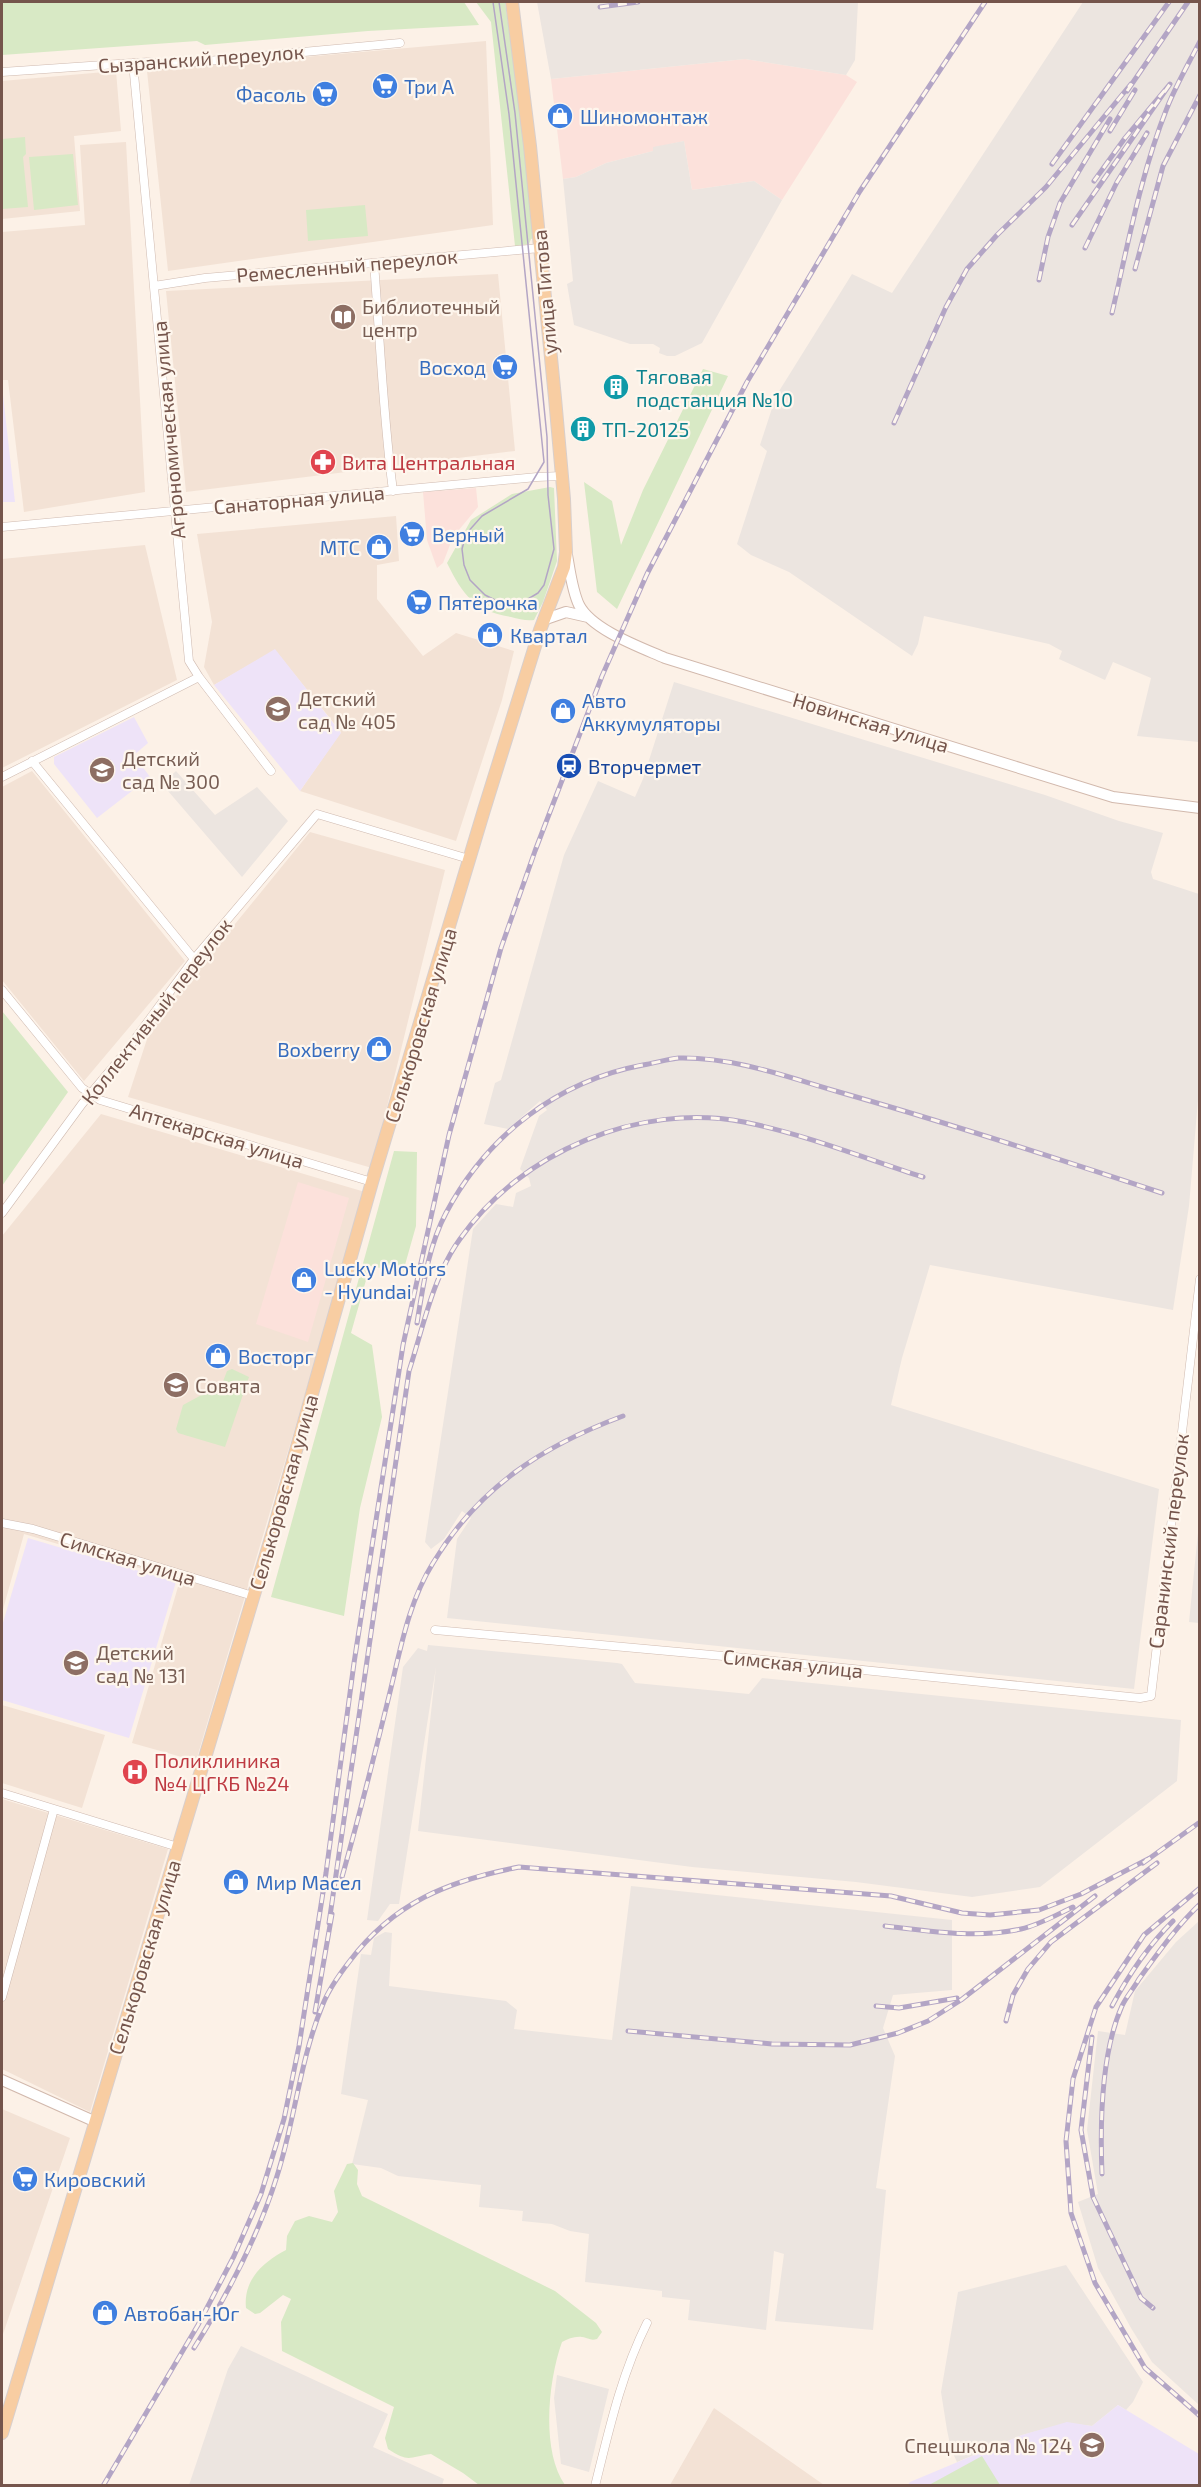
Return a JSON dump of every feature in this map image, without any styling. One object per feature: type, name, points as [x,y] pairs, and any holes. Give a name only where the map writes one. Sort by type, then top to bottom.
[{"type":"main road","name":"улица Титова","points":[[512,2],[530,146],[562,476],[566,552],[572,582]]},
{"type":"main road","name":"Селькоровская улица","points":[[2,2433],[254,1596],[372,1182],[543,620],[564,567],[566,552]]},
{"type":"main road","name":"Новинская улица","points":[[572,582],[579,605],[590,618],[619,637],[665,658],[1113,797],[1200,808]]},
{"type":"main road","points":[[543,620],[566,612],[590,618]]},
{"type":"main road","points":[[2,2080],[96,2122]]},
{"type":"street","name":"Сызранский переулок","points":[[2,72],[150,62],[164,65],[400,43]]},
{"type":"street","name":"Агрономическая улица","points":[[133,63],[189,661],[199,678],[271,771]]},
{"type":"street","name":"Ремесленный переулок","points":[[154,286],[205,278],[540,248]]},
{"type":"street","points":[[374,263],[386,404],[386,438],[393,490]]},
{"type":"street","name":"Санаторная улица","points":[[2,527],[175,509],[562,476]]},
{"type":"street","points":[[2,777],[199,678]]},
{"type":"street","points":[[32,761],[194,959]]},
{"type":"street","name":"Коллективный переулок","points":[[2,1213],[194,959],[317,814],[469,859]]},
{"type":"street","name":"Аптекарская улица","points":[[2,990],[82,1088],[100,1100],[372,1182]]},
{"type":"street","name":"Саранинский переулок","points":[[1151,1696],[1200,1279]]},
{"type":"street","name":"Симская улица","points":[[2,1523],[33,1529],[254,1596]]},
{"type":"street","name":"Симская улица","points":[[435,1630],[757,1659],[1140,1698],[1151,1696]]},
{"type":"street","points":[[2,1793],[178,1847]]},
{"type":"street","points":[[2,1997],[54,1809]]},
{"type":"street","points":[[595,2486],[621,2386],[632,2353],[647,2323]]},
{"type":"shaded area","points":[[537,2],[858,2],[855,60],[846,75],[745,59],[551,79]]},
{"type":"shaded area","points":[[1083,2],[1199,2],[1199,742],[1137,736],[1151,678],[1113,662],[1105,680],[1059,659],[1062,651],[1049,644],[924,616],[918,644],[912,656],[789,572],[751,555],[737,544],[767,451],[760,445],[776,396],[852,274],[892,293]]},
{"type":"shaded area","points":[[486,41],[493,225],[168,271],[147,71]]},
{"type":"shaded area","points":[[745,59],[846,75],[857,82],[782,200],[754,181],[692,190],[684,141],[653,148],[653,151],[606,163],[576,177],[563,179],[551,79]]},
{"type":"shaded area","points":[[116,71],[121,131],[74,136],[80,211],[2,219],[2,81]]},
{"type":"shaded area","points":[[684,141],[692,190],[754,181],[782,200],[702,343],[675,356],[667,356],[659,353],[660,348],[653,344],[630,344],[574,325],[567,284],[573,281],[563,179],[576,177],[606,163],[653,151],[653,147]]},
{"type":"shaded area","points":[[126,142],[145,492],[24,512],[8,380],[2,380],[2,232],[85,225],[80,145]]},
{"type":"shaded area","points":[[498,274],[515,451],[186,492],[166,291]]},
{"type":"shaded area","points":[[2,386],[15,502],[2,502]]},
{"type":"shaded area","points":[[476,488],[478,507],[453,537],[443,563],[437,568],[427,540],[423,492]]},
{"type":"shaded area","points":[[396,516],[399,561],[377,565],[377,599],[423,656],[456,633],[514,651],[502,700],[456,841],[300,791],[341,732],[275,650],[214,685],[204,667],[212,622],[197,534]]},
{"type":"shaded area","points":[[145,545],[177,680],[2,768],[2,559]]},
{"type":"shaded area","name":"Детский сад № 405","points":[[275,649],[341,733],[300,791],[214,685]]},
{"type":"shaded area","points":[[674,682],[1163,833],[1151,872],[1153,879],[1199,894],[1199,1088],[1189,1206],[1173,1310],[930,1265],[902,1358],[891,1405],[1159,1489],[1134,1689],[447,1618],[457,1539],[471,1518],[462,1511],[444,1539],[431,1549],[425,1542],[473,1229],[496,1204],[513,1207],[516,1193],[531,1186],[529,1178],[520,1169],[539,1116],[547,1110],[540,1101],[508,1129],[484,1124],[495,1083],[501,1080],[564,855],[598,781],[635,797]]},
{"type":"shaded area","name":"Детский сад № 300","points":[[134,717],[148,743],[134,755],[150,777],[97,818],[54,764],[54,757]]},
{"type":"shaded area","points":[[32,771],[185,961],[84,1081],[2,980],[2,787]]},
{"type":"shaded area","points":[[176,771],[215,815],[257,787],[288,821],[242,877],[162,784]]},
{"type":"shaded area","points":[[310,832],[445,870],[372,1168],[128,1097],[151,1027]]},
{"type":"shaded area","points":[[101,1114],[365,1192],[196,1761],[132,1743],[180,1580],[24,1534],[2,1613],[2,1236]]},
{"type":"shaded area","points":[[298,1182],[349,1198],[308,1342],[256,1324]]},
{"type":"shaded area","points":[[1199,1523],[1200,1623],[1189,1622]]},
{"type":"shaded area","name":"Детский сад № 131","points":[[28,1538],[176,1582],[129,1738],[2,1700],[2,1626]]},
{"type":"shaded area","points":[[428,1645],[617,1663],[622,1664],[635,1683],[749,1694],[762,1678],[1181,1720],[1177,1781],[1040,1887],[972,1897],[856,1882],[692,1867],[418,1831],[436,1667],[399,1904],[390,1904],[378,1921],[367,1920],[403,1667],[418,1648],[427,1651]]},
{"type":"shaded area","points":[[2,1705],[105,1735],[82,1808],[2,1783]]},
{"type":"shaded area","points":[[2,1799],[168,1849],[90,2112],[2,2069]]},
{"type":"shaded area","points":[[631,1886],[952,1920],[952,1990],[893,1995],[883,2028],[895,2056],[876,2188],[886,2190],[873,2330],[775,2321],[784,2254],[774,2251],[766,2330],[688,2320],[690,2300],[662,2297],[662,2291],[585,2282],[589,2234],[570,2231],[552,2224],[522,2221],[523,2211],[479,2207],[481,2185],[398,2176],[381,2168],[352,2164],[368,2100],[341,2094],[361,1954],[371,1955],[374,1938],[385,1932],[392,1933],[389,1986],[506,2001],[517,2010],[514,2029],[612,2040]]},
{"type":"shaded area","points":[[1199,1921],[1199,2405],[1152,2362],[1131,2328],[1098,2268],[1078,2202],[1098,2194],[1087,2130],[1098,2031],[1125,2035],[1135,1991],[1176,1942]]},
{"type":"shaded area","points":[[2,2109],[70,2138],[2,2337]]},
{"type":"shaded area","points":[[1066,2265],[1143,2382],[1133,2402],[1126,2410],[1118,2405],[1092,2426],[1067,2423],[1022,2435],[957,2462],[951,2449],[941,2392],[958,2292]]},
{"type":"shaded area","points":[[241,2346],[388,2414],[373,2447],[444,2479],[442,2485],[189,2485],[228,2369]]},
{"type":"shaded area","points":[[557,2375],[609,2389],[589,2472],[561,2464],[554,2398]]},
{"type":"shaded area","name":"Спецшкола № 124","points":[[1118,2405],[1199,2454],[1199,2485],[907,2486],[910,2482],[1022,2435],[1067,2422],[1092,2426]]},
{"type":"shaded area","points":[[714,2408],[824,2485],[670,2485]]},
{"type":"green space","points":[[2,2],[464,2],[479,25],[368,31],[205,45],[197,41],[2,55]]},
{"type":"green space","points":[[476,2],[505,2],[521,113],[534,238],[529,244],[515,246],[491,22]]},
{"type":"green space","points":[[25,137],[26,154],[23,157],[28,207],[2,209],[2,139]]},
{"type":"green space","points":[[73,154],[78,205],[34,210],[29,157]]},
{"type":"green space","points":[[365,205],[368,236],[308,241],[306,210]]},
{"type":"green space","points":[[703,369],[728,376],[617,609],[597,592],[584,482],[612,501],[621,545],[643,490]]},
{"type":"green space","points":[[554,488],[557,561],[543,602],[534,620],[522,620],[488,611],[471,600],[465,593],[447,563],[471,520],[512,494]]},
{"type":"green space","points":[[2,1011],[68,1092],[2,1186]]},
{"type":"green space","points":[[394,1151],[417,1152],[416,1226],[403,1272],[370,1266],[351,1333],[372,1345],[382,1417],[360,1508],[344,1616],[271,1597]]},
{"type":"green space","points":[[232,1369],[249,1377],[225,1447],[178,1433],[176,1429],[183,1405],[222,1384],[227,1371]]},
{"type":"green space","points":[[353,2163],[358,2170],[357,2184],[362,2196],[555,2291],[596,2323],[602,2332],[597,2339],[577,2337],[562,2342],[557,2358],[550,2395],[550,2435],[557,2471],[565,2485],[479,2485],[431,2454],[409,2458],[400,2456],[388,2449],[385,2438],[394,2407],[282,2351],[281,2322],[291,2299],[283,2295],[260,2313],[255,2314],[246,2308],[246,2298],[251,2281],[262,2266],[286,2250],[287,2236],[295,2221],[309,2216],[332,2222],[338,2212],[334,2191],[347,2164]]},
{"type":"green space","points":[[982,2456],[1000,2485],[929,2485]]},
{"type":"tram line","points":[[493,2],[509,114],[544,462],[528,489],[482,516],[466,534],[462,549],[464,565],[470,580],[485,595],[497,601],[512,604],[523,602],[538,593],[544,585],[554,549],[548,495],[547,437],[515,113],[499,2]]},
{"type":"railway","points":[[600,7],[638,2]]},
{"type":"railway","points":[[103,2486],[198,2325],[234,2256],[261,2194],[284,2119],[299,2046],[326,1873],[354,1663],[403,1345],[449,1135],[501,948],[535,851],[602,676],[647,574],[747,382],[860,191],[985,2]]},
{"type":"railway","points":[[1052,164],[1169,2]]},
{"type":"railway","points":[[1127,91],[1188,2]]},
{"type":"railway","points":[[1112,313],[1136,209],[1158,133],[1178,82],[1200,41]]},
{"type":"railway","points":[[894,423],[946,307],[967,269],[997,235],[1046,187],[1131,84]]},
{"type":"railway","points":[[1072,225],[1170,84],[1125,138],[1094,181]]},
{"type":"railway","points":[[1110,131],[1135,90]]},
{"type":"railway","points":[[1135,269],[1163,166],[1200,95]]},
{"type":"railway","points":[[1039,280],[1048,237],[1060,203],[1110,119]]},
{"type":"railway","points":[[1085,248],[1117,182],[1147,133]]},
{"type":"railway","points":[[417,1323],[427,1267],[446,1213],[482,1160],[504,1137],[528,1116],[582,1084],[612,1073],[670,1059],[720,1061],[761,1069],[961,1128],[1162,1193]]},
{"type":"railway","points":[[329,1923],[409,1371],[436,1286],[460,1239],[485,1208],[515,1181],[549,1158],[585,1140],[624,1127],[663,1120],[704,1118],[744,1122],[811,1140],[923,1177]]},
{"type":"railway","points":[[342,1877],[406,1628],[417,1594],[433,1563],[470,1513],[492,1491],[515,1473],[565,1441],[623,1416]]},
{"type":"railway","points":[[1143,1863],[1200,1822]]},
{"type":"railway","points":[[194,2348],[219,2307],[261,2221],[283,2155],[315,2025],[328,1993],[366,1941],[404,1909],[424,1897],[469,1879],[519,1867],[891,1896],[962,1913],[990,1915],[1039,1910],[1081,1894],[1150,1858]]},
{"type":"railway","points":[[1006,2021],[1013,1995],[1028,1969],[1051,1942],[1157,1863]]},
{"type":"railway","points":[[1200,1888],[1144,1935],[1096,2007],[1073,2079],[1066,2141],[1071,2213],[1095,2283],[1145,2368],[1200,2416]]},
{"type":"railway","points":[[628,2031],[772,2044],[850,2045],[898,2033],[928,2021],[961,2000],[1095,1896]]},
{"type":"railway","points":[[1102,2174],[1103,2089],[1115,2025],[1124,2003],[1139,1979],[1175,1931],[1200,1904]]},
{"type":"railway","points":[[885,1926],[970,1934],[1004,1932],[1034,1925],[1073,1907]]},
{"type":"railway","points":[[315,2012],[332,1914]]},
{"type":"railway","points":[[1112,2006],[1155,1940],[1173,1921]]},
{"type":"railway","points":[[876,2006],[899,2008],[957,1998]]},
{"type":"railway","points":[[1092,2037],[1081,2130],[1093,2197],[1141,2298],[1153,2308]]},
{"type":"place","name":"Три А","points":[[385,86]]},
{"type":"place","name":"Фасоль","points":[[325,94]]},
{"type":"place","name":"Шиномонтаж","points":[[560,116]]},
{"type":"place","name":"Библиотечный центр","points":[[343,317]]},
{"type":"place","name":"Восход","points":[[505,367]]},
{"type":"place","name":"Тяговая подстанция №10","points":[[616,387]]},
{"type":"place","name":"ТП-20125","points":[[583,429]]},
{"type":"place","name":"Вита Центральная","points":[[323,462]]},
{"type":"place","name":"Верный","points":[[412,534]]},
{"type":"place","name":"МТС","points":[[379,547]]},
{"type":"place","name":"Пятёрочка","points":[[419,602]]},
{"type":"place","name":"Квартал","points":[[490,635]]},
{"type":"place","name":"Детский сад № 405","points":[[278,709]]},
{"type":"place","name":"Авто Аккумуляторы","points":[[563,711]]},
{"type":"place","name":"Вторчермет","points":[[569,766]]},
{"type":"place","name":"Детский сад № 300","points":[[102,770]]},
{"type":"place","name":"Boxberry","points":[[379,1049]]},
{"type":"place","name":"Lucky Motors - Hyundai","points":[[304,1280]]},
{"type":"place","name":"Восторг","points":[[218,1356]]},
{"type":"place","name":"Совята","points":[[176,1385]]},
{"type":"place","name":"Детский сад № 131","points":[[76,1663]]},
{"type":"place","name":"Поликлиника №4 ЦГКБ №24","points":[[135,1772]]},
{"type":"place","name":"Мир Масел","points":[[236,1882]]},
{"type":"place","name":"Кировский","points":[[25,2179]]},
{"type":"place","name":"Автобан-Юг","points":[[105,2313]]},
{"type":"place","name":"Спецшкола № 124","points":[[1092,2445]]}]
